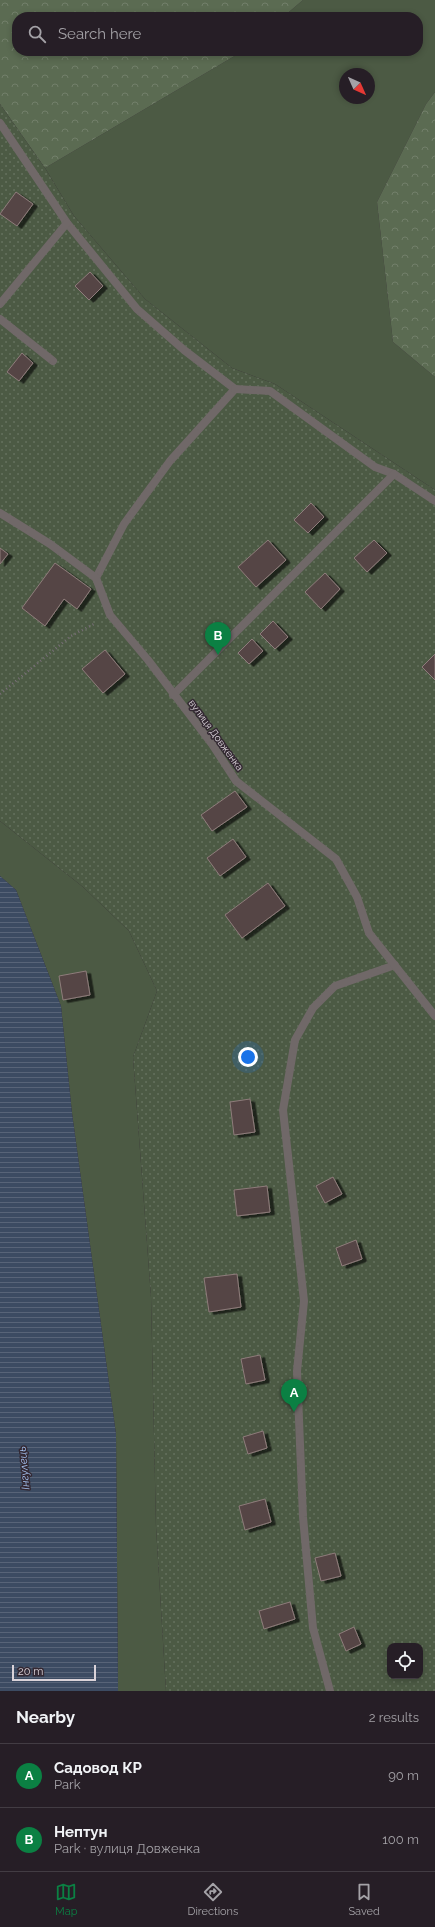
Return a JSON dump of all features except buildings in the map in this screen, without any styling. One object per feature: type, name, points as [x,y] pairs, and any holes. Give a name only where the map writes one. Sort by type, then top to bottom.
[{"type":"street","points":[[0,123],[67,223],[137,309],[184,350],[235,389],[270,391],[375,467],[394,474],[435,501]]},
{"type":"street","points":[[0,304],[67,223]]},
{"type":"street","points":[[0,319],[53,361]]},
{"type":"street","points":[[0,512],[50,544],[96,578],[124,524],[170,461],[235,389]]},
{"type":"street","points":[[173,695],[394,474]]},
{"type":"street","name":"вулиця Довженка","points":[[96,578],[110,615],[148,660],[173,695],[212,744],[236,781],[336,860],[357,897],[369,933],[435,1016]]},
{"type":"street","points":[[330,1691],[313,1628],[303,1517],[297,1371],[304,1301],[283,1110],[295,1040],[313,1008],[335,986],[395,965]]},
{"type":"path","points":[[0,694],[71,636],[110,615]]},
{"type":"green space","points":[[0,0],[303,0],[289,12],[12,12],[12,56],[235,56],[45,168],[0,104]]},
{"type":"green space","points":[[303,0],[435,0],[435,92],[426,104],[377,202],[393,342],[435,377],[435,490],[275,384],[232,368],[145,299],[74,216],[45,168],[235,56],[423,56],[423,12],[289,12]]},
{"type":"green space","points":[[435,92],[435,377],[393,342],[377,202],[426,104]]},
{"type":"green space","points":[[0,104],[45,168],[74,216],[145,299],[232,368],[275,384],[435,490],[435,1691],[166,1691],[156,1527],[151,1297],[133,1057],[157,991],[129,931],[83,887],[0,821]]},
{"type":"green space","points":[[0,821],[83,887],[129,931],[157,991],[133,1057],[151,1297],[156,1527],[166,1691],[118,1691],[116,1434],[72,1113],[61,1006],[16,890],[0,876]]},
{"type":"water","name":"Інгулець","points":[[0,876],[16,890],[61,1006],[72,1113],[116,1434],[118,1691],[0,1691]]},
{"type":"place","name":"Нептун","points":[[218,655]]},
{"type":"place","name":"Садовод КР","points":[[294,1412]]}]
